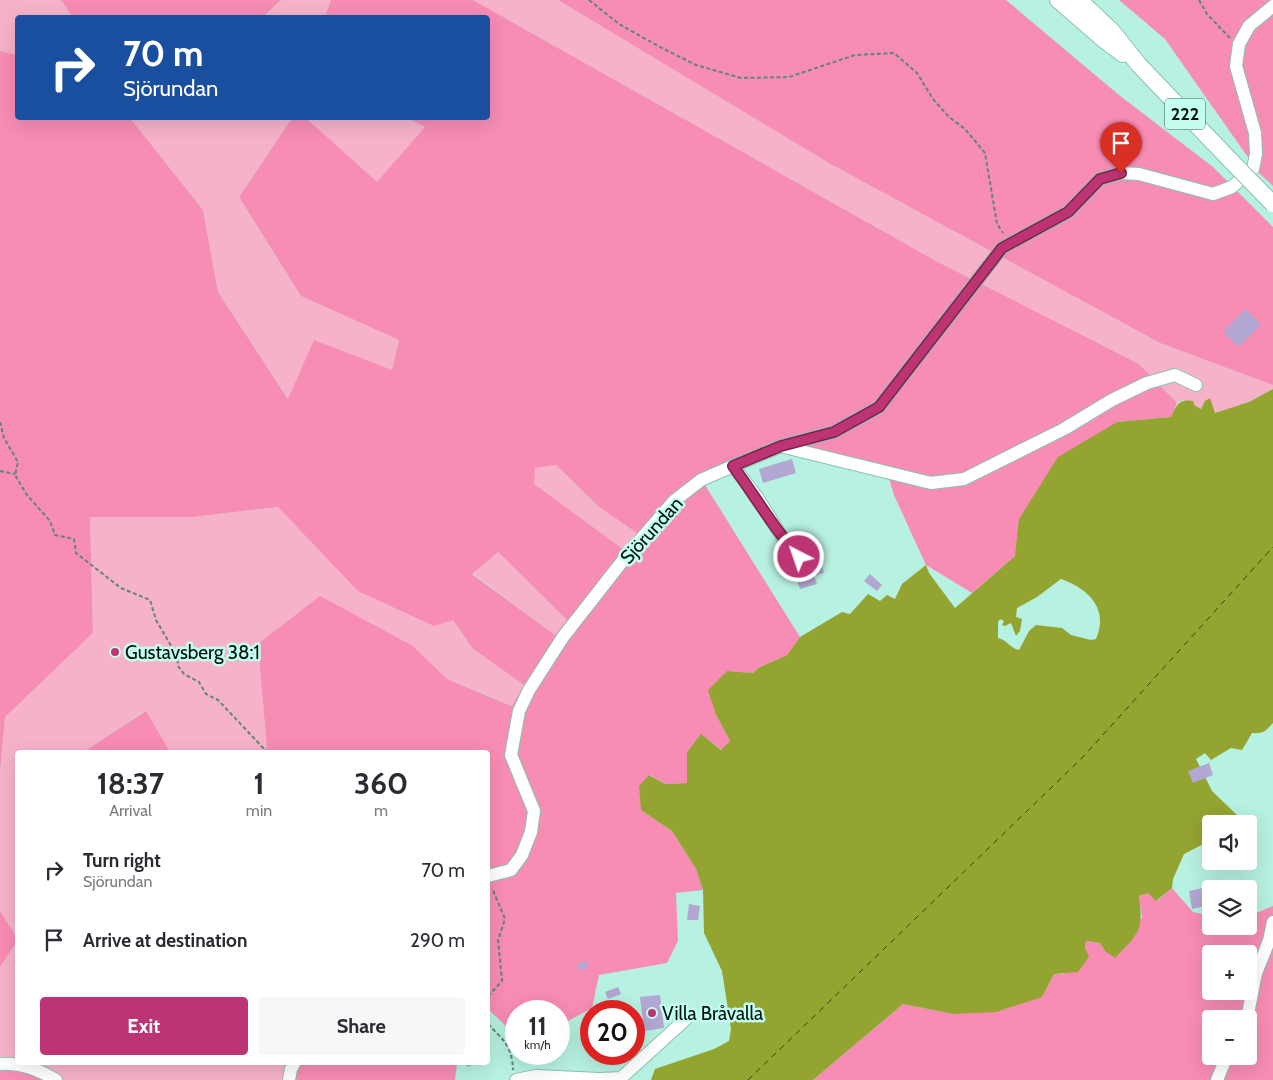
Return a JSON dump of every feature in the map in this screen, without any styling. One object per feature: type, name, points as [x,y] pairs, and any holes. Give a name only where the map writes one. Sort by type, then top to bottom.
[{"type":"main road","name":"222","points":[[1058,0],[1103,39],[1139,66]]},
{"type":"main road","name":"222","points":[[1079,0],[1112,31],[1139,66],[1273,204]]},
{"type":"street","name":"Sjörundan","points":[[490,880],[511,870],[522,855],[531,832],[534,811],[511,755],[519,711],[529,690],[563,636],[628,554],[674,501],[701,480],[781,446],[834,432],[879,407],[1002,248],[1068,212],[1100,179],[1121,173],[1158,178],[1213,194],[1232,186],[1253,168],[1256,154],[1255,133],[1236,66],[1238,47],[1249,26],[1273,6]]},
{"type":"street","points":[[781,446],[930,483],[964,478],[1064,429],[1112,400],[1147,384],[1175,374],[1196,385]]},
{"type":"street","points":[[733,466],[757,497],[784,540],[799,557]]},
{"type":"street","points":[[1249,1010],[1256,973],[1269,940],[1273,922]]},
{"type":"street","points":[[514,1076],[599,1080],[621,1078],[687,1018]]},
{"type":"street","points":[[0,1064],[15,1064]]},
{"type":"street","points":[[18,1065],[35,1069],[56,1080]]},
{"type":"street","points":[[289,1080],[294,1065]]},
{"type":"street","points":[[1217,1080],[1223,1065]]},
{"type":"path","points":[[589,0],[620,24],[658,46],[696,65],[741,78],[789,77],[855,55],[894,53],[917,73],[933,99],[949,117],[965,128],[985,153],[998,224],[1010,244]]},
{"type":"path","points":[[1199,0],[1207,14],[1238,47]]},
{"type":"path","points":[[0,422],[4,438],[18,462],[15,474],[27,495],[50,521],[55,535],[74,539],[76,553],[86,562],[121,588],[150,600],[156,620],[177,656],[178,666],[184,674],[199,682],[206,694],[218,700],[265,750]]},
{"type":"path","points":[[0,471],[15,474]]},
{"type":"path","points":[[490,882],[505,919],[498,940],[502,981],[490,994]]},
{"type":"path","points":[[490,1026],[506,1041],[511,1054],[514,1076]]},
{"type":"shaded area","points":[[0,0],[61,0],[72,15],[15,15],[15,55],[0,51]]},
{"type":"shaded area","points":[[61,0],[281,0],[265,15],[72,15]]},
{"type":"shaded area","points":[[281,0],[331,0],[326,15],[266,15]]},
{"type":"shaded area","points":[[331,0],[473,0],[936,261],[1139,364],[1177,403],[1171,417],[1117,422],[1015,556],[972,593],[926,565],[894,495],[887,472],[785,442],[700,477],[800,637],[787,655],[758,668],[753,673],[727,671],[716,715],[730,741],[722,750],[701,735],[687,752],[687,783],[665,784],[650,775],[641,810],[672,831],[696,869],[703,890],[676,893],[678,941],[667,963],[599,975],[594,1000],[580,1000],[580,1015],[570,1020],[570,1000],[505,1000],[505,1026],[490,1011],[490,750],[264,750],[267,747],[258,644],[320,596],[413,646],[447,679],[512,706],[524,685],[473,649],[453,620],[434,626],[358,591],[278,507],[192,517],[90,517],[93,633],[5,717],[0,772],[0,51],[15,55],[15,120],[132,120],[203,210],[218,292],[288,399],[314,340],[392,370],[399,340],[301,296],[239,197],[291,120],[308,120],[377,182],[425,127],[411,120],[490,120],[490,15],[326,15]],"holes":[[[556,465],[598,506],[637,533],[623,549],[534,484],[535,468]],[[498,552],[567,620],[555,635],[472,574]]]},
{"type":"shaded area","points":[[473,0],[558,0],[827,162],[1160,343],[1273,385],[1273,389],[1238,407],[1223,412],[1211,413],[1183,400],[1177,403],[1139,364],[936,261]]},
{"type":"shaded area","points":[[558,0],[1006,0],[1119,95],[1213,167],[1273,227],[1273,385],[1160,343],[827,162]]},
{"type":"shaded area","points":[[1119,0],[1273,0],[1273,186],[1259,173],[1165,39]]},
{"type":"shaded area","points":[[132,120],[291,120],[239,197],[301,296],[399,340],[392,371],[289,400],[218,292],[203,210]]},
{"type":"shaded area","points":[[308,120],[411,120],[425,127],[377,183]]},
{"type":"shaded area","points":[[1273,389],[1273,723],[1263,732],[1252,733],[1242,750],[1231,748],[1211,760],[1205,753],[1196,759],[1212,791],[1237,815],[1202,815],[1202,845],[1184,854],[1173,879],[1172,888],[1156,901],[1148,893],[1139,896],[1140,925],[1129,943],[1115,958],[1105,951],[1100,943],[1086,941],[1085,948],[1089,957],[1078,972],[1054,974],[1042,997],[996,1012],[953,1014],[903,1004],[813,1080],[651,1080],[655,1069],[714,1049],[729,1041],[731,1029],[722,971],[704,933],[703,890],[696,869],[672,831],[641,810],[639,786],[649,775],[665,784],[687,783],[687,752],[701,734],[721,750],[730,741],[716,715],[708,690],[727,671],[753,673],[758,668],[787,655],[800,637],[842,612],[850,614],[868,594],[880,601],[887,595],[895,599],[902,584],[926,565],[929,573],[955,608],[1015,556],[1019,519],[1058,457],[1117,422],[1171,417],[1179,403],[1184,401],[1193,401],[1194,405],[1201,409],[1205,401],[1210,398],[1215,413],[1249,402]],"holes":[[[1061,579],[1088,594],[1098,609],[1100,618],[1096,639],[1091,640],[1071,635],[1062,628],[1036,625],[1029,631],[1019,650],[998,638],[998,622],[1000,619],[1004,621],[1002,625],[1005,626],[1011,623],[1016,636],[1020,631],[1022,619],[1016,617],[1017,608],[1037,597]]]},
{"type":"shaded area","points":[[556,465],[598,506],[638,533],[623,549],[534,484],[534,468]]},
{"type":"shaded area","points":[[278,507],[358,590],[384,601],[453,620],[473,649],[524,685],[513,706],[447,679],[413,646],[265,750],[169,750],[145,711],[86,750],[15,750],[15,937],[0,911],[0,772],[5,717],[93,633],[90,517],[192,517]]},
{"type":"shaded area","points":[[498,552],[567,620],[555,635],[472,573]]},
{"type":"shaded area","points":[[146,711],[169,750],[86,750]]},
{"type":"shaded area","points":[[1172,888],[1193,912],[1202,914],[1202,935],[1257,935],[1257,913],[1273,906],[1273,1080],[813,1080],[903,1004],[953,1014],[1042,997],[1054,974],[1063,974],[1085,948],[1086,941],[1100,943],[1105,951],[1142,918],[1139,896],[1148,893],[1157,901]]},
{"type":"shaded area","points":[[0,911],[15,935],[15,944],[0,967]]},
{"type":"shaded area","points":[[15,945],[15,1061],[0,1059],[0,967]]},
{"type":"shaded area","points":[[31,1065],[284,1065],[287,1067],[284,1080],[65,1080]]},
{"type":"shaded area","points":[[283,1065],[457,1065],[455,1080],[284,1080],[287,1067]]},
{"type":"shaded area","points":[[12,1069],[35,1074],[46,1080],[0,1080],[0,1071]]},
{"type":"building","points":[[1245,309],[1261,324],[1239,347],[1223,332]]},
{"type":"building","points":[[792,459],[796,473],[763,483],[759,469]]},
{"type":"building","points":[[820,559],[824,573],[814,576],[817,584],[800,589],[796,577],[789,579],[786,570]]},
{"type":"building","points":[[870,574],[882,585],[877,591],[864,581]]},
{"type":"building","points":[[1209,763],[1213,775],[1193,783],[1188,771]]},
{"type":"building","points":[[1202,888],[1202,907],[1192,909],[1189,891]]},
{"type":"building","points":[[689,904],[700,906],[698,920],[687,920]]},
{"type":"building","points":[[587,961],[588,968],[578,970],[577,964]]},
{"type":"building","points":[[618,987],[621,994],[608,999],[605,992]]},
{"type":"building","name":"Villa Bråvalla","points":[[660,995],[664,1028],[645,1031],[645,1000],[640,1000],[640,997]]},
{"type":"ferry route","points":[[748,1080],[1082,758],[1273,547]]},
{"type":"place","name":"Gustavsberg 38:1","points":[[115,652]]},
{"type":"place","name":"Villa Bråvalla","points":[[652,1013]]},
{"type":"route","points":[[799,557],[784,540],[757,497],[733,466],[781,446],[834,432],[879,407],[1002,248],[1068,212],[1100,179],[1121,173]]}]
